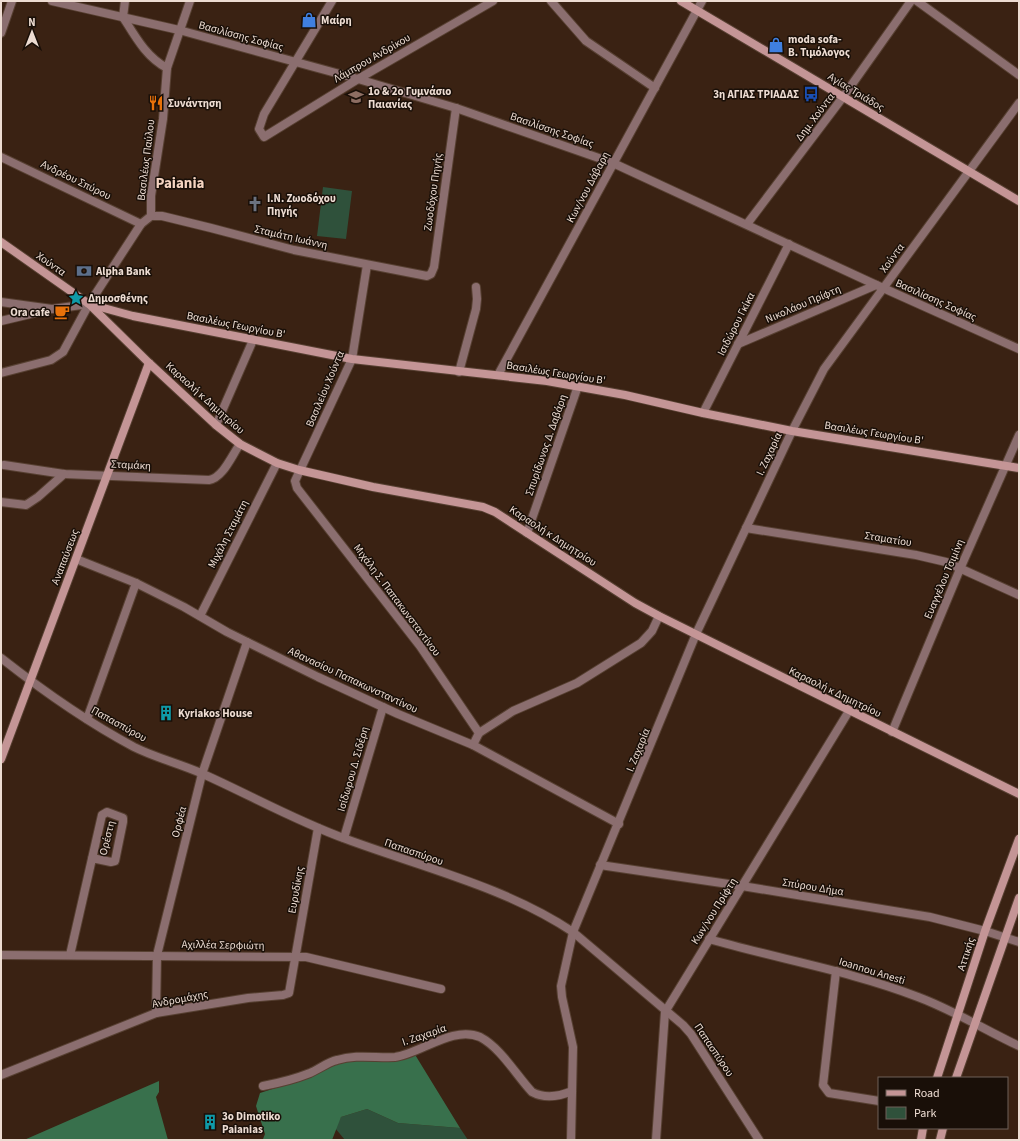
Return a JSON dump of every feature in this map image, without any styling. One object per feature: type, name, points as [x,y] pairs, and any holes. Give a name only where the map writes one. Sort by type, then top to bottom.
[{"type":"street","points":[[1,33],[12,1]]},
{"type":"street","name":"Βασιλίσσης Σοφίας","points":[[52,1],[180,30],[358,79],[456,108],[613,163],[880,287],[1019,349]]},
{"type":"street","points":[[125,1],[123,17],[144,49],[153,59],[167,68]]},
{"type":"street","name":"Βασιλέως Παύλου","points":[[1,373],[58,357],[88,304],[141,224],[151,216],[151,196],[163,119],[167,68],[190,1]]},
{"type":"street","points":[[294,62],[332,1]]},
{"type":"street","name":"Λάμπρου Ανδρίκου","points":[[294,62],[262,118],[259,129],[264,137],[358,79],[493,1]]},
{"type":"street","points":[[552,1],[586,41],[655,88]]},
{"type":"street","name":"Αγίας Τριάδος","points":[[681,1],[1019,201]]},
{"type":"street","name":"Κων/νου Δάβαρη","points":[[498,375],[702,1]]},
{"type":"street","name":"Δημ. Χούντα","points":[[747,224],[843,97],[911,1]]},
{"type":"street","points":[[917,1],[1019,75]]},
{"type":"street","name":"Χούντα","points":[[792,431],[824,369],[880,287],[1019,104]]},
{"type":"street","name":"Ζωοδόχου Πηγής","points":[[427,276],[431,274],[434,267],[456,108]]},
{"type":"street","name":"Ανδρέου Σπύρου","points":[[1,157],[141,224]]},
{"type":"street","name":"Σταμάτη Ιωάννη","points":[[151,216],[162,216],[294,250],[427,276]]},
{"type":"street","name":"Χούντα","points":[[1,242],[88,304]]},
{"type":"street","name":"Ισιδώρου Γκίκα","points":[[703,413],[789,244]]},
{"type":"street","name":"Βασιλείου Χούντα","points":[[299,470],[308,454],[352,359],[367,265]]},
{"type":"street","points":[[459,372],[478,299],[476,287]]},
{"type":"street","name":"Νικολάου Πρίφτη","points":[[738,344],[880,287]]},
{"type":"street","points":[[1,302],[52,309]]},
{"type":"street","points":[[1,321],[52,309],[88,304]]},
{"type":"street","name":"Βασιλέως Γεωργίου Β'","points":[[88,304],[132,316],[352,359],[459,372],[498,375],[578,386],[792,431],[1019,468]]},
{"type":"street","name":"Καραολή κ Δημητρίου","points":[[88,304],[216,425],[240,444],[277,463],[299,470],[373,487],[483,507],[495,512],[635,603],[659,616],[1019,794]]},
{"type":"street","points":[[216,425],[253,340]]},
{"type":"street","name":"Αναπαύσεως","points":[[1,759],[109,475],[149,363]]},
{"type":"street","name":"Σπυρίδωνος Δ. Δαβάρη","points":[[527,533],[578,386]]},
{"type":"street","name":"Ι. Ζαχαρία","points":[[571,1140],[573,1047],[561,986],[573,932],[600,865],[619,824],[696,634],[792,431]]},
{"type":"street","name":"Ευαγγέλου Τσιμίνη","points":[[892,732],[960,569],[1019,435]]},
{"type":"street","name":"Σταμάκη","points":[[4,465],[64,474],[214,479],[220,474],[240,444]]},
{"type":"street","name":"Μιχάλη Σταμάτη","points":[[200,616],[277,463]]},
{"type":"street","name":"Μιχάλη Σ. Παπακωνσταντίνου","points":[[299,470],[295,481],[297,488],[420,646],[479,733]]},
{"type":"street","points":[[1,502],[26,505],[38,497],[64,474]]},
{"type":"street","name":"Σταματίου","points":[[746,528],[916,554],[946,562],[1019,595]]},
{"type":"street","name":"Αθανασίου Παπακωνσταντίνου","points":[[76,559],[136,583],[247,642],[383,707],[473,745],[619,824]]},
{"type":"street","points":[[87,720],[136,583]]},
{"type":"street","points":[[473,745],[479,733],[513,711],[577,683],[641,643],[652,631],[659,616]]},
{"type":"street","name":"Ορφέα","points":[[156,1013],[157,955],[202,774],[247,642]]},
{"type":"street","name":"Παπασπύρου","points":[[1,658],[30,681],[87,720],[135,747],[202,774],[318,828],[512,897],[556,921],[573,932],[665,1012],[683,1025],[691,1034],[759,1140]]},
{"type":"street","name":"Ισίδωρου Δ. Σιδέρη","points":[[344,838],[383,707]]},
{"type":"street","name":"Κων/νου Πρίφτη","points":[[656,1140],[665,1012],[849,711]]},
{"type":"street","name":"Ορέστη","points":[[70,955],[92,858],[102,815],[107,812],[122,818],[123,822],[115,861],[111,862],[92,858]]},
{"type":"street","name":"Ευρυδίκης","points":[[296,956],[318,828]]},
{"type":"street","name":"Αττικής","points":[[937,1077],[985,931],[1019,838]]},
{"type":"street","name":"Σπύρου Δήμα","points":[[600,865],[742,886],[930,918],[985,931],[1005,939],[1019,942]]},
{"type":"street","points":[[956,1077],[1019,898]]},
{"type":"street","name":"Ioannou Anesti","points":[[709,939],[836,971],[917,996],[958,1014],[1019,1046]]},
{"type":"street","name":"Αχιλλέα Σερφιώτη","points":[[1,955],[306,956],[441,989]]},
{"type":"street","name":"Ανδρομάχης","points":[[1,1075],[156,1013],[289,993],[296,956]]},
{"type":"street","points":[[836,971],[823,1085],[826,1091],[832,1094],[878,1101]]},
{"type":"street","name":"Ι. Ζαχαρία","points":[[263,1086],[299,1077],[335,1060],[345,1058],[396,1057],[431,1043],[462,1035],[471,1035],[480,1037],[489,1044],[532,1092],[539,1096],[558,1096],[572,1091]]},
{"type":"street","points":[[920,1140],[923,1129]]},
{"type":"street","points":[[940,1140],[943,1129]]},
{"type":"green space","points":[[323,187],[352,191],[346,239],[317,236]]},
{"type":"green space","points":[[414,1053],[460,1128],[398,1123],[367,1109],[341,1117],[332,1140],[260,1140],[263,1139],[265,1134],[256,1106],[260,1093],[294,1082],[335,1062]]},
{"type":"green space","points":[[159,1081],[159,1092],[156,1097],[168,1140],[24,1140]]},
{"type":"green space","points":[[367,1109],[398,1123],[460,1128],[468,1140],[345,1140],[335,1128],[341,1117]]},
{"type":"place","name":"Μαίρη","points":[[309,20]]},
{"type":"place","name":"moda sofa- Β. Τιμόλογος","points":[[776,45]]},
{"type":"place","name":"3η ΑΓΙΑΣ ΤΡΙΑΔΑΣ","points":[[811,94]]},
{"type":"place","name":"1ο & 2ο Γυμνάσιο Παιανίας","points":[[356,97]]},
{"type":"place","name":"Συνάντηση","points":[[156,103]]},
{"type":"place","name":"Ι.Ν. Ζωοδόχου Πηγής","points":[[255,204]]},
{"type":"place","name":"Alpha Bank","points":[[84,271]]},
{"type":"place","name":"Δημοσθένης","points":[[76,298]]},
{"type":"place","name":"Ora cafe","points":[[62,312]]},
{"type":"place","name":"Kyriakos House","points":[[166,713]]},
{"type":"place","name":"3o Dimotiko Paianias","points":[[210,1122]]},
{"type":"district","name":"Paiania","points":[[180,183]]}]
